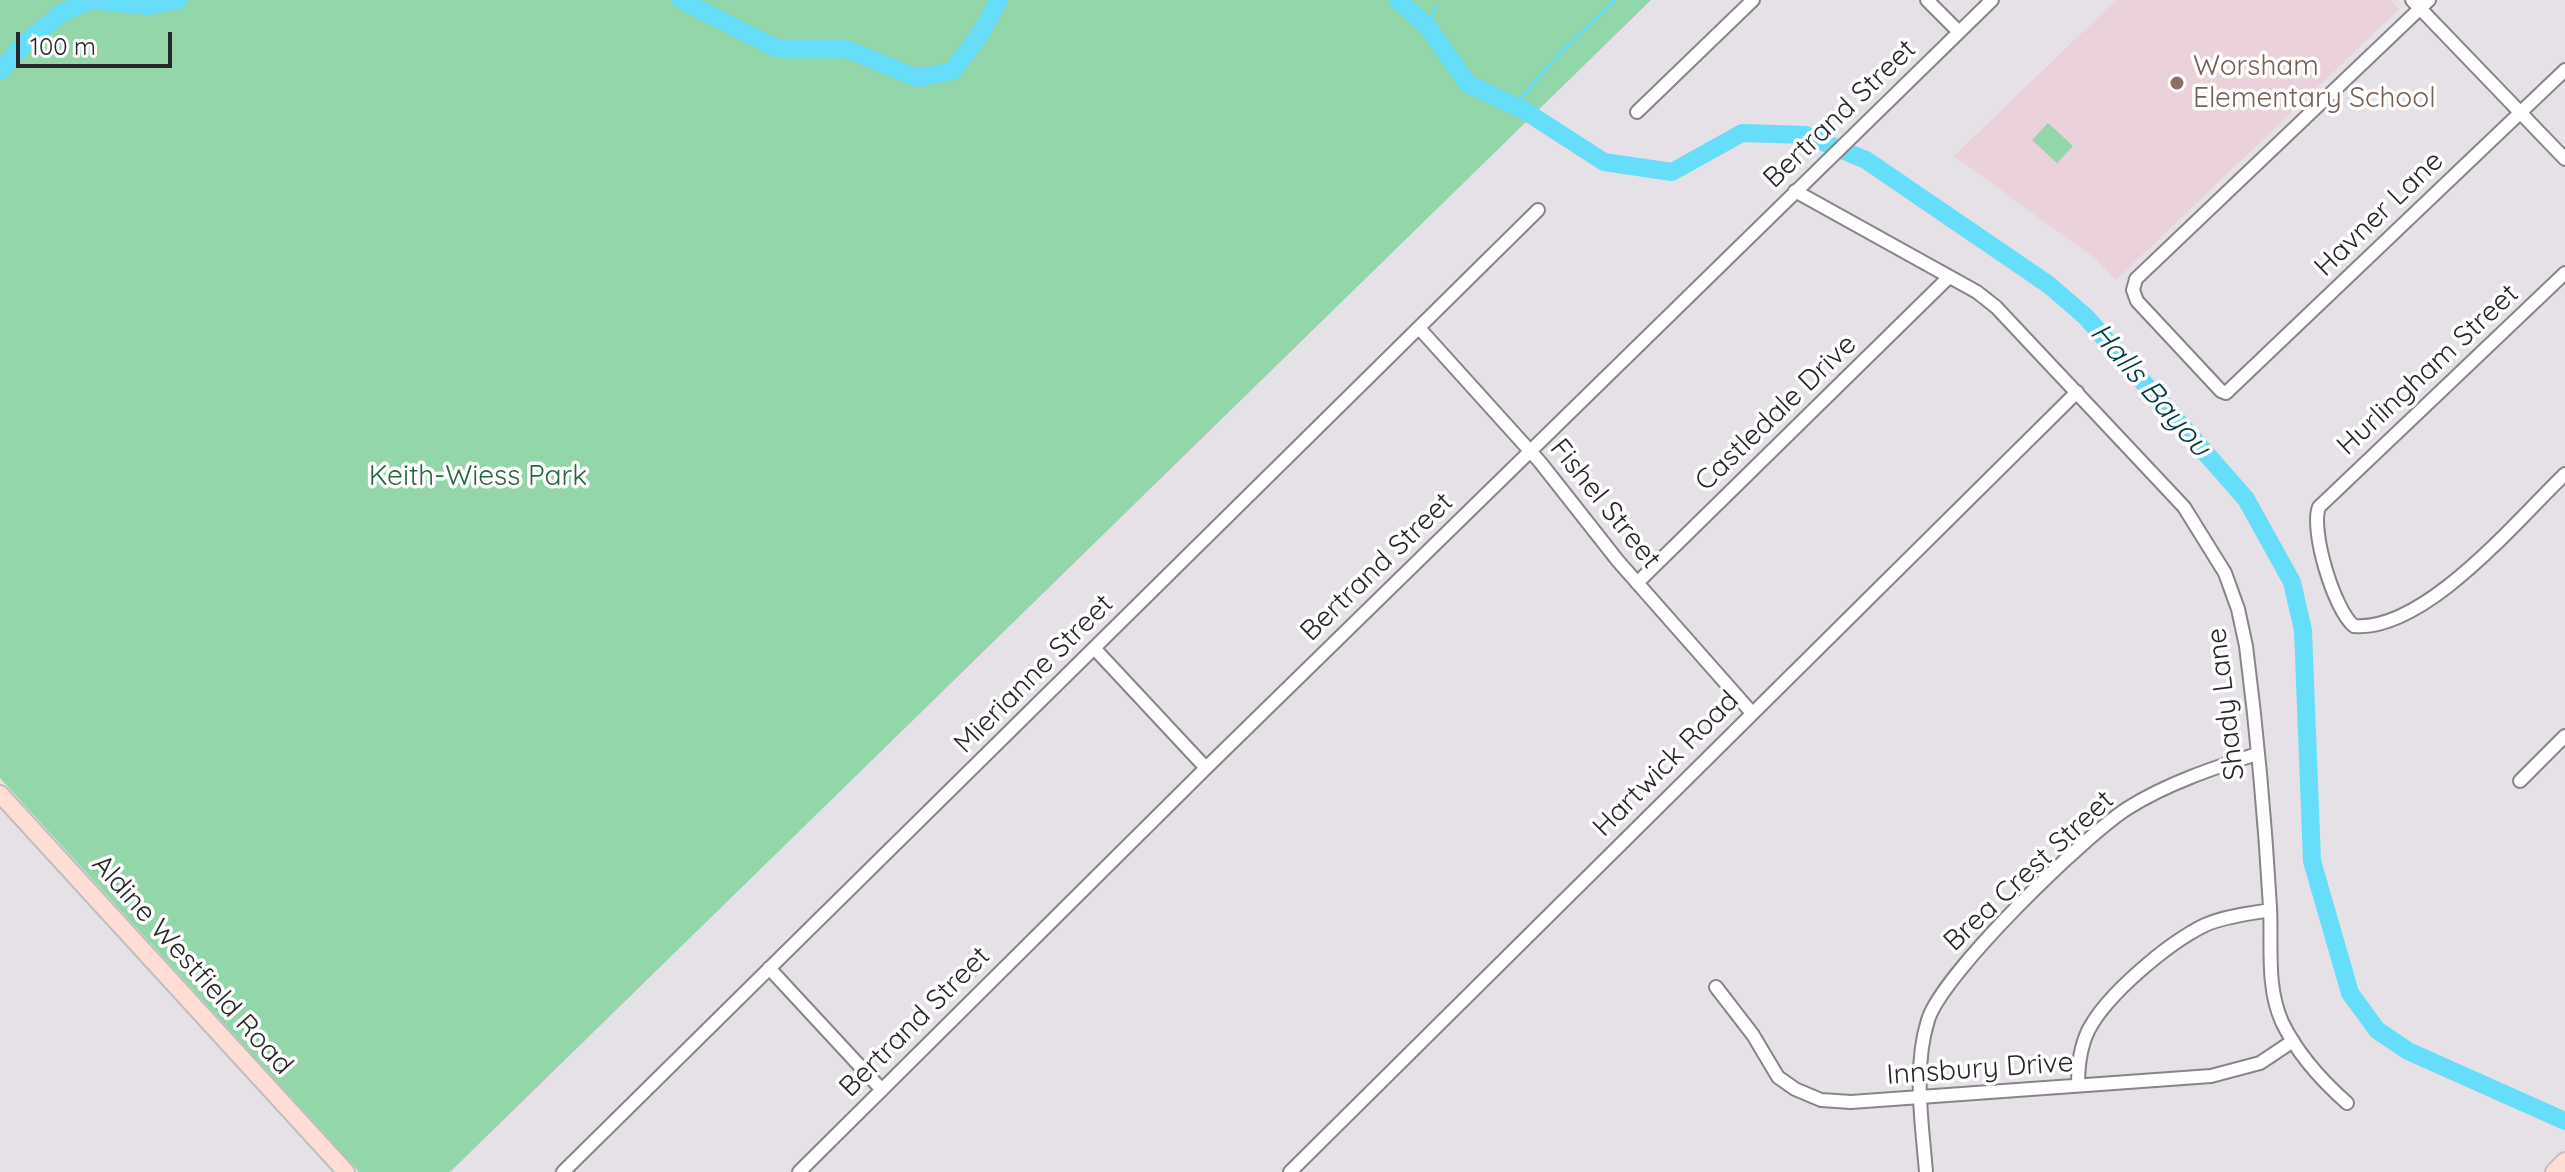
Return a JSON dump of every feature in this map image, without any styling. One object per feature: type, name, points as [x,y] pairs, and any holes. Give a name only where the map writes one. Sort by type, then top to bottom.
[{"type":"main road","name":"Aldine Westfield Road","points":[[0,794],[346,1172]]},
{"type":"main road","points":[[2554,1172],[2564,1162]]},
{"type":"street","points":[[1637,112],[1753,0]]},
{"type":"street","points":[[1927,0],[1959,32]]},
{"type":"street","name":"Bertrand Street","points":[[799,1172],[1206,768],[1992,0]]},
{"type":"street","points":[[2420,3],[2565,159]]},
{"type":"street","name":"Havner Lane","points":[[2420,3],[2143,273],[2133,290],[2137,301],[2214,386],[2226,393],[2565,70]]},
{"type":"street","name":"Shady Lane","points":[[1799,186],[1996,307],[2184,507],[2225,573],[2238,609],[2246,646],[2270,910],[2273,992],[2281,1020],[2293,1041],[2328,1087],[2347,1103]]},
{"type":"street","name":"Mierianne Street","points":[[563,1172],[1538,210]]},
{"type":"street","name":"Hurlingham Street","points":[[2565,273],[2323,502],[2315,525],[2339,605],[2354,626],[2385,624],[2435,596],[2565,474]]},
{"type":"street","name":"Castledale Drive","points":[[1637,583],[1949,277]]},
{"type":"street","name":"Fishel Street","points":[[1419,328],[1530,451],[1637,583],[1752,713]]},
{"type":"street","name":"Hartwick Road","points":[[1290,1172],[2077,392]]},
{"type":"street","points":[[1094,648],[1206,768]]},
{"type":"street","points":[[2520,781],[2565,736]]},
{"type":"street","name":"Brea Crest Street","points":[[1926,1172],[1920,1097],[1922,1049],[1931,1010],[1945,986],[1979,946],[2095,834],[2129,807],[2177,783],[2257,754]]},
{"type":"street","points":[[2078,1085],[2078,1069],[2088,1031],[2103,1009],[2144,969],[2179,940],[2207,924],[2270,910]]},
{"type":"street","points":[[769,968],[882,1090]]},
{"type":"street","name":"Innsbury Drive","points":[[1716,987],[1753,1035],[1778,1077],[1795,1089],[1821,1100],[1851,1102],[2239,1071],[2260,1063],[2293,1041]]},
{"type":"shaded area","name":"Worsham Elementary School","points":[[2116,0],[2391,0],[2399,9],[2116,280],[2093,257],[1954,156]]},
{"type":"green space","name":"Keith-Wiess Park","points":[[0,0],[1651,0],[450,1172],[359,1172],[0,778]]},
{"type":"green space","points":[[2048,123],[2073,146],[2057,163],[2032,140]]},
{"type":"waterway","name":"Halls Bayou","points":[[0,71],[23,45],[61,13],[91,0],[149,6],[178,0]]},
{"type":"waterway","name":"Halls Bayou","points":[[681,0],[777,49],[846,49],[917,78],[952,71],[979,36],[999,0]]},
{"type":"waterway","name":"Halls Bayou","points":[[1398,0],[1428,27],[1468,84],[1525,111],[1604,162],[1672,172],[1742,133],[1806,135],[1866,160],[2049,285],[2086,317],[2246,499],[2292,582],[2303,630],[2312,861],[2350,993],[2377,1030],[2408,1051],[2565,1121]]},
{"type":"waterway","points":[[1514,106],[1562,51],[1615,0]]},
{"type":"waterway","points":[[1428,27],[1436,7]]},
{"type":"place","name":"Worsham Elementary School","points":[[2177,83]]}]
